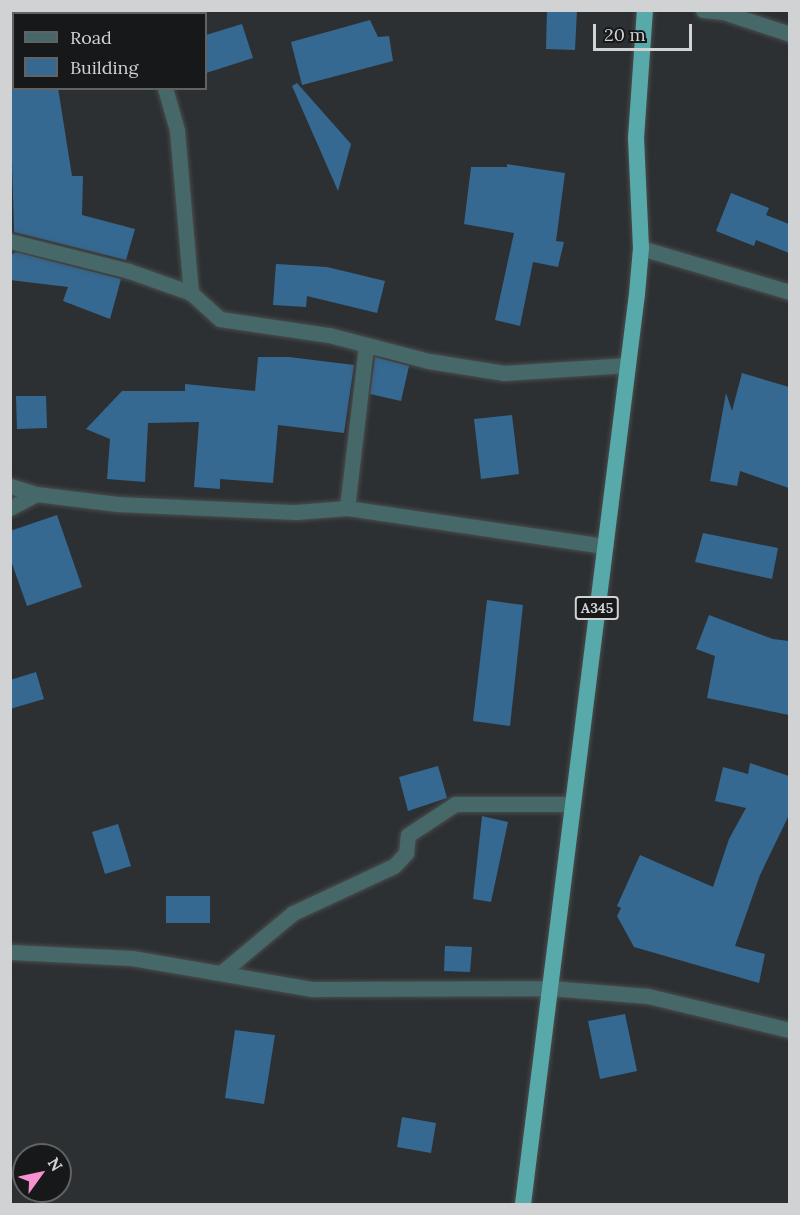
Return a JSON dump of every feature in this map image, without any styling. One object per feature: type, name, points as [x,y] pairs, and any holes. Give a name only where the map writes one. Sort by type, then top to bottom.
[{"type":"highway","name":"A345","points":[[523,1204],[641,248],[636,138],[645,10]]},
{"type":"street","points":[[703,10],[723,12],[789,34]]},
{"type":"street","points":[[166,90],[177,130],[191,293]]},
{"type":"street","points":[[10,242],[129,271],[191,293],[220,319],[329,335],[366,346],[504,373],[628,364]]},
{"type":"street","points":[[641,248],[789,292]]},
{"type":"street","points":[[347,508],[366,346]]},
{"type":"street","points":[[10,486],[36,494],[117,504],[296,512],[347,508],[605,546]]},
{"type":"street","points":[[10,508],[36,494]]},
{"type":"street","points":[[221,974],[293,913],[394,866],[406,853],[408,835],[455,804],[573,804]]},
{"type":"street","points":[[10,952],[132,958],[312,989],[550,988],[648,996],[789,1030]]},
{"type":"building","points":[[547,10],[577,10],[575,50],[546,49]]},
{"type":"building","points":[[370,20],[378,37],[389,36],[393,61],[302,85],[291,42]]},
{"type":"building","points":[[242,24],[253,58],[207,73],[207,35]]},
{"type":"building","points":[[297,83],[351,144],[338,191],[292,86]]},
{"type":"building","points":[[10,88],[12,90],[58,90],[72,176],[83,176],[82,215],[135,229],[126,260],[14,232]]},
{"type":"building","points":[[507,164],[565,173],[556,241],[564,242],[558,267],[533,262],[520,326],[495,320],[514,233],[464,224],[471,167],[507,167]]},
{"type":"building","points":[[731,193],[769,208],[766,215],[789,224],[789,253],[756,240],[754,246],[716,231]]},
{"type":"building","points":[[16,252],[121,279],[110,319],[63,301],[68,287],[10,280],[10,255]]},
{"type":"building","points":[[276,264],[327,267],[385,281],[377,313],[307,296],[306,307],[273,305]]},
{"type":"building","points":[[258,357],[289,357],[354,365],[344,433],[278,425],[273,483],[220,479],[220,489],[194,487],[199,422],[148,423],[145,482],[107,479],[110,439],[86,429],[122,391],[185,391],[185,384],[255,391]]},
{"type":"building","points":[[375,357],[409,366],[401,401],[370,394]]},
{"type":"building","points":[[742,373],[789,387],[789,488],[740,471],[737,486],[710,481],[726,393],[732,411]]},
{"type":"building","points":[[16,396],[46,396],[47,428],[17,429]]},
{"type":"building","points":[[512,415],[519,474],[481,479],[474,419]]},
{"type":"building","points":[[57,515],[82,587],[27,606],[10,558],[10,531]]},
{"type":"building","points":[[703,533],[778,548],[772,579],[695,562]]},
{"type":"building","points":[[487,600],[523,605],[510,726],[473,721]]},
{"type":"building","points":[[709,615],[773,639],[789,641],[789,715],[707,698],[715,656],[696,649]]},
{"type":"building","points":[[36,672],[44,699],[10,709],[10,680]]},
{"type":"building","points":[[750,763],[789,776],[789,815],[760,875],[735,946],[765,954],[759,983],[634,947],[617,916],[621,908],[617,906],[640,855],[713,887],[729,839],[746,808],[715,801],[723,767],[748,774]]},
{"type":"building","points":[[438,766],[447,798],[408,811],[399,777]]},
{"type":"building","points":[[482,816],[508,822],[491,902],[473,899]]},
{"type":"building","points":[[118,824],[131,866],[105,874],[92,832]]},
{"type":"building","points":[[166,896],[210,896],[210,923],[166,923]]},
{"type":"building","points":[[445,946],[472,947],[470,972],[444,971]]},
{"type":"building","points":[[625,1014],[637,1071],[600,1079],[588,1021]]},
{"type":"building","points":[[235,1030],[275,1035],[264,1104],[225,1098]]},
{"type":"building","points":[[402,1117],[436,1123],[431,1153],[397,1147]]}]
